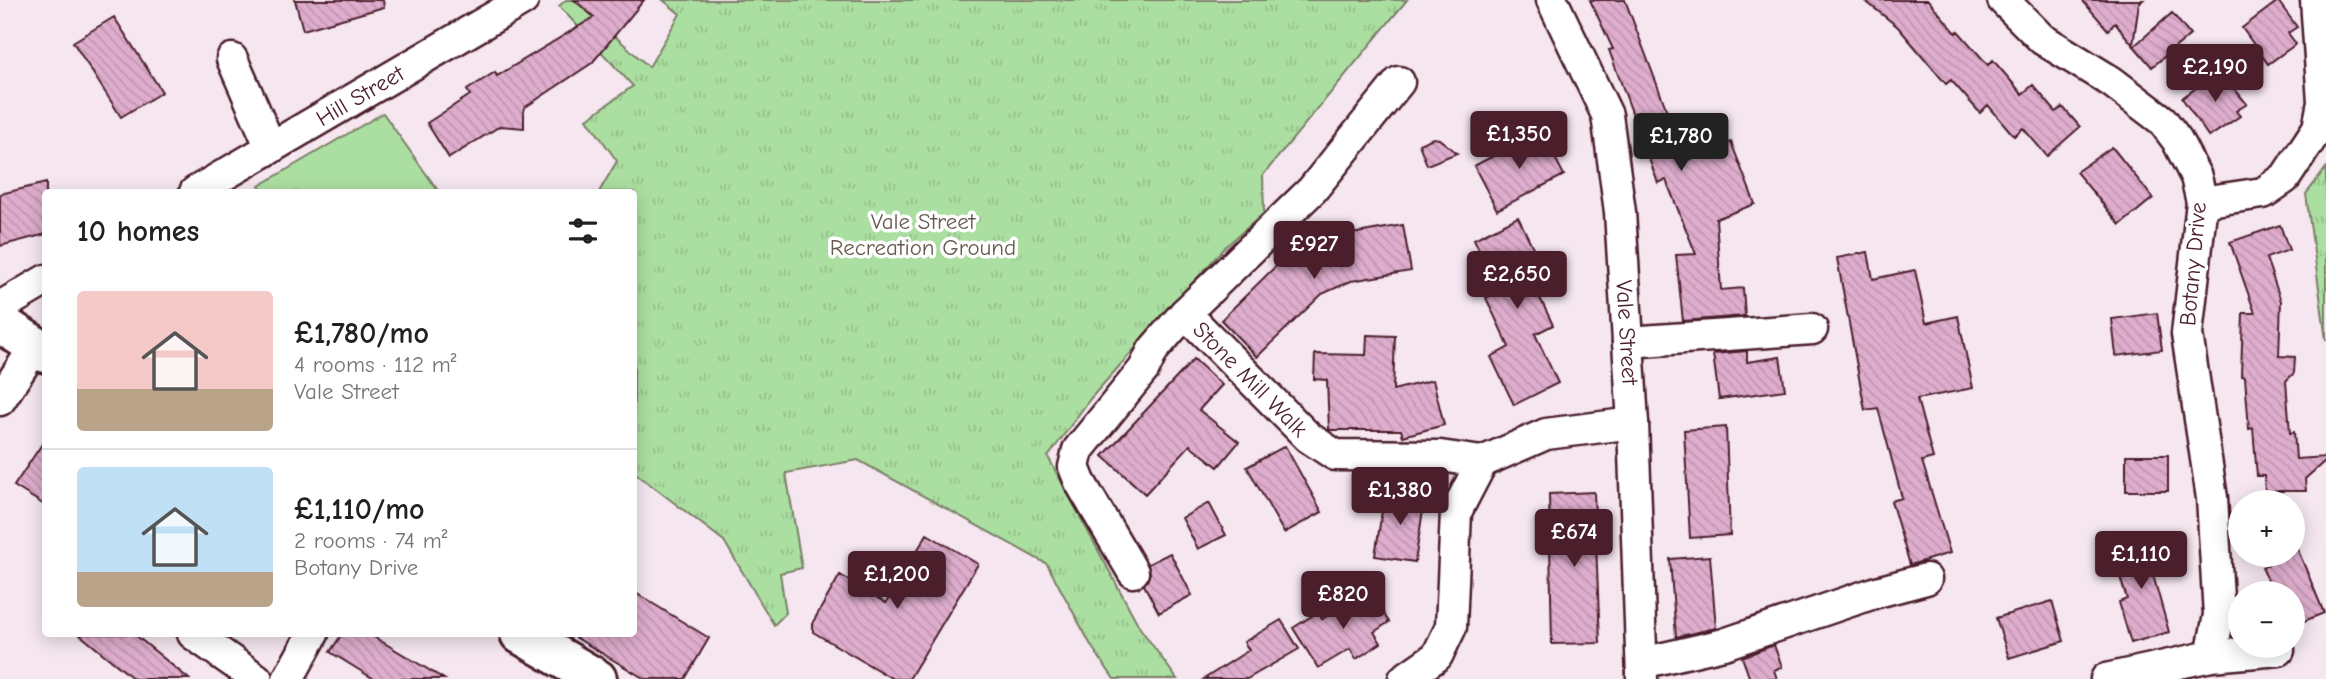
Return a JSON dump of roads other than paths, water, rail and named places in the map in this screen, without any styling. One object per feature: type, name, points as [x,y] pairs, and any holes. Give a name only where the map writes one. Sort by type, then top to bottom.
[{"type":"main road","points":[[0,323],[40,350]]},
{"type":"main road","points":[[525,637],[597,679]]},
{"type":"street","name":"Hill Street","points":[[200,189],[523,0]]},
{"type":"street","name":"Vale Street","points":[[1552,0],[1607,115],[1620,212],[1633,423],[1642,671]]},
{"type":"street","name":"Botany Drive","points":[[2003,0],[2042,38],[2112,82],[2162,120],[2177,140],[2196,177],[2202,202],[2186,334],[2212,498],[2219,615],[2211,656]]},
{"type":"street","points":[[2202,202],[2263,193],[2285,178],[2318,128],[2323,102],[2316,0]]},
{"type":"street","points":[[232,59],[271,148]]},
{"type":"street","name":"Stone Mill Walk","points":[[1133,572],[1080,482],[1074,467],[1078,450],[1144,369],[1153,350],[1185,313],[1312,190],[1399,82]]},
{"type":"street","points":[[0,307],[42,282]]},
{"type":"street","name":"Stone Mill Walk","points":[[1185,313],[1308,437],[1335,455],[1440,456],[1482,462]]},
{"type":"street","points":[[1628,342],[1812,329]]},
{"type":"street","points":[[0,400],[40,350]]},
{"type":"street","points":[[1404,679],[1437,656],[1451,626],[1456,512],[1482,462],[1546,434],[1633,423]]},
{"type":"street","points":[[1642,671],[1877,592],[1926,579]]},
{"type":"street","points":[[197,637],[257,679]]},
{"type":"street","points":[[288,679],[311,637]]},
{"type":"street","points":[[2106,679],[2228,654]]},
{"type":"park label","name":"Vale Street Recreation Ground","points":[[923,234]]}]
